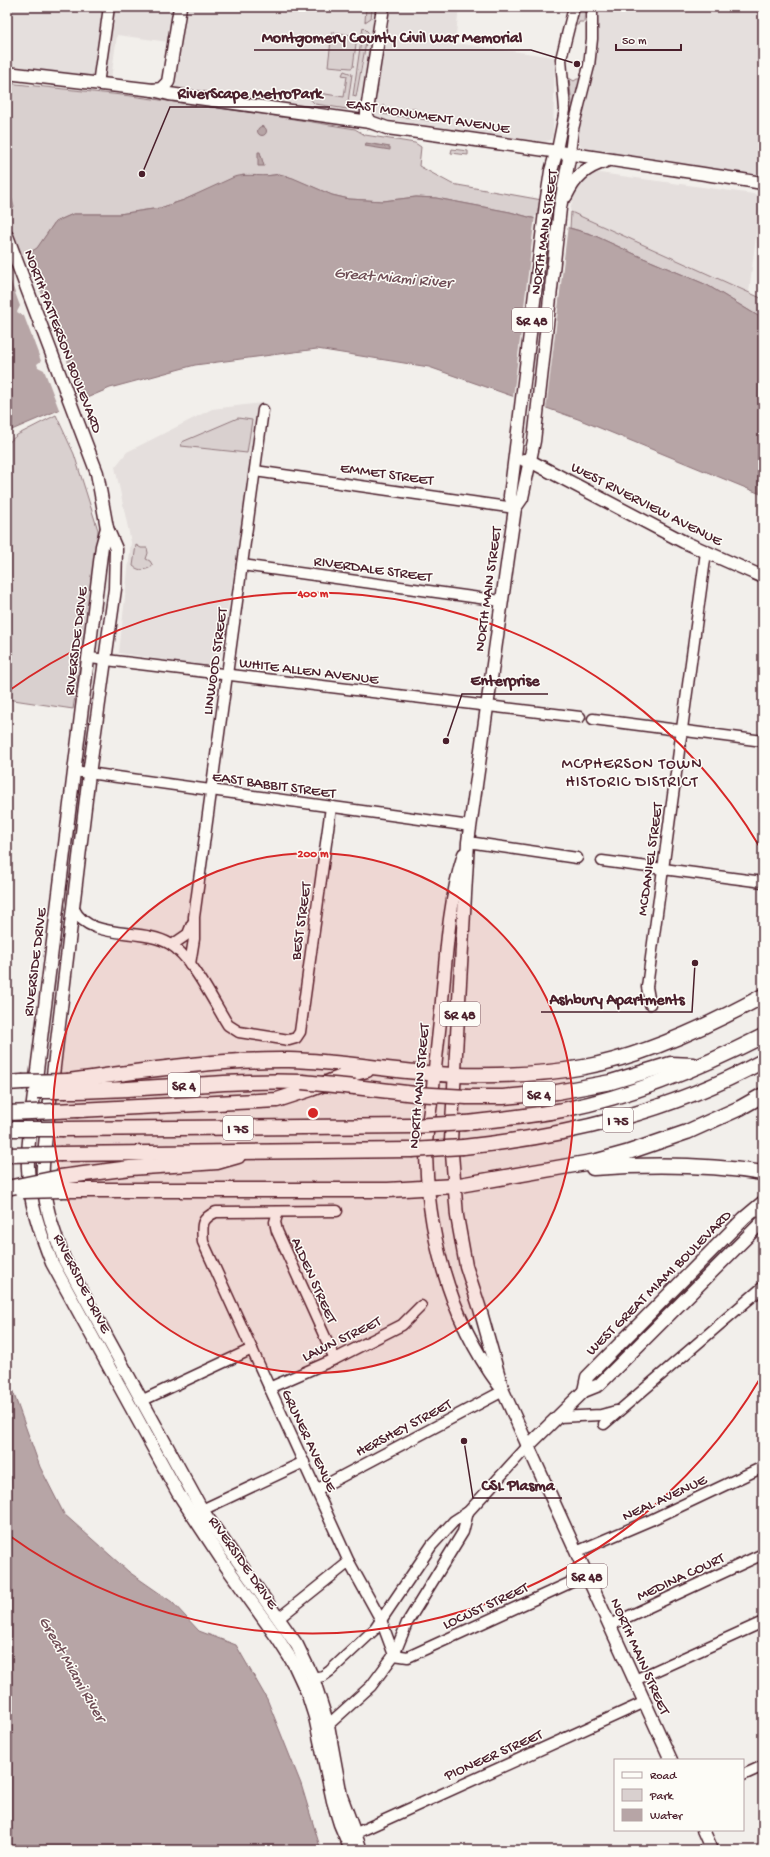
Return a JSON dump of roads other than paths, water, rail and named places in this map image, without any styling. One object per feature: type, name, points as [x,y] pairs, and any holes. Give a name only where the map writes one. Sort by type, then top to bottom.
[{"type":"highway","points":[[7,1083],[16,1088],[67,1086],[185,1065],[230,1061],[292,1060],[456,1075],[502,1075],[548,1072],[586,1067],[661,1044],[718,1020],[763,996]]},
{"type":"highway","name":"I 75","points":[[7,1129],[413,1126],[465,1123],[574,1107],[647,1086],[699,1065],[763,1036]]},
{"type":"highway","name":"I 75","points":[[7,1154],[249,1153],[411,1150],[463,1147],[551,1136],[620,1119],[703,1090],[763,1061]]},
{"type":"highway","name":"SR 4","points":[[67,1086],[118,1090],[248,1081],[302,1082],[415,1094],[467,1097],[503,1097],[557,1092],[611,1082],[671,1064],[699,1065]]},
{"type":"highway","points":[[7,1113],[277,1100],[360,1071],[379,1068]]},
{"type":"highway","points":[[7,1188],[62,1184],[428,1189],[454,1186],[569,1166],[626,1152],[680,1134],[720,1117],[763,1095]]},
{"type":"highway","points":[[7,1191],[62,1184],[130,1168],[217,1162],[249,1153]]},
{"type":"highway","points":[[569,1166],[582,1168],[650,1165],[700,1166],[763,1173]]},
{"type":"main road","points":[[153,90],[161,88],[168,82],[180,7]]},
{"type":"main road","points":[[370,122],[367,116],[367,110],[383,7]]},
{"type":"main road","name":"EAST MONUMENT AVENUE","points":[[7,73],[153,90],[169,94],[370,122],[387,128],[557,150],[607,160],[763,183]]},
{"type":"main road","name":"NORTH MAIN STREET","points":[[515,508],[510,496],[516,458],[546,204],[551,171],[557,150]]},
{"type":"main road","name":"NORTH MAIN STREET","points":[[570,153],[561,206],[534,440],[522,498],[515,508],[500,601],[468,842],[456,1075],[451,1141],[457,1216],[466,1266],[503,1391],[671,1759]]},
{"type":"main road","name":"SR 48","points":[[561,206],[576,178],[583,171],[607,160]]},
{"type":"main road","name":"NORTH PATTERSON BOULEVARD","points":[[7,236],[90,458]]},
{"type":"main road","name":"RIVERSIDE DRIVE","points":[[90,458],[100,488],[107,528],[116,549],[116,568],[89,774],[43,1166],[45,1188],[53,1230],[64,1259],[202,1510],[279,1618],[297,1645],[314,1678],[328,1725],[341,1796],[361,1850]]},
{"type":"main road","name":"WEST RIVERVIEW AVENUE","points":[[516,458],[530,461],[706,552],[763,577]]},
{"type":"main road","name":"RIVERSIDE DRIVE","points":[[107,528],[102,546],[90,658],[74,771],[31,1119],[28,1168],[33,1210],[52,1263],[178,1493],[226,1566],[294,1664],[307,1692],[315,1717],[333,1801],[340,1824],[351,1850]]},
{"type":"main road","name":"NORTH MAIN STREET","points":[[468,842],[458,873],[452,910],[435,1073],[426,1142],[428,1189],[434,1232],[448,1286],[464,1326],[486,1368],[503,1391]]},
{"type":"main road","name":"WEST GREAT MIAMI BOULEVARD","points":[[584,1391],[587,1377],[761,1208]]},
{"type":"main road","name":"WEST GREAT MIAMI BOULEVARD","points":[[528,1448],[584,1391],[599,1385],[763,1221]]},
{"type":"main road","points":[[703,1831],[708,1849]]},
{"type":"street","points":[[98,84],[109,7]]},
{"type":"street","name":"NORTH MAIN STREET","points":[[557,150],[565,110],[561,59],[574,7]]},
{"type":"street","name":"NORTH MAIN STREET","points":[[570,153],[576,118],[589,66],[592,39],[592,7]]},
{"type":"street","name":"LINWOOD STREET","points":[[190,964],[194,939],[194,917],[263,410]]},
{"type":"street","name":"EMMET STREET","points":[[255,471],[515,508]]},
{"type":"street","name":"MCDANIEL STREET","points":[[650,1004],[647,988],[706,552]]},
{"type":"street","name":"RIVERDALE STREET","points":[[242,565],[500,601]]},
{"type":"street","name":"WHITE ALLEN AVENUE","points":[[90,658],[227,676],[580,717]]},
{"type":"street","points":[[593,719],[763,741]]},
{"type":"street","name":"EAST BABBIT STREET","points":[[74,771],[470,826]]},
{"type":"street","name":"BEST STREET","points":[[190,964],[228,1025],[233,1030],[289,1040],[296,1038],[300,1032],[331,807]]},
{"type":"street","points":[[468,842],[577,858]]},
{"type":"street","points":[[602,861],[763,882]]},
{"type":"street","points":[[74,909],[78,918],[88,925],[100,929],[144,934],[172,945],[190,964]]},
{"type":"street","name":"LINWOOD STREET","points":[[172,945],[188,934],[194,917]]},
{"type":"street","points":[[278,1212],[337,1211]]},
{"type":"street","name":"GRUNER AVENUE","points":[[278,1212],[216,1212],[206,1216],[202,1225],[205,1247],[349,1562],[382,1620],[394,1656]]},
{"type":"street","name":"ALDEN STREET","points":[[278,1212],[275,1222],[277,1231],[335,1360]]},
{"type":"street","points":[[604,1424],[763,1287]]},
{"type":"street","name":"LAWN STREET","points":[[269,1388],[335,1360],[402,1325],[421,1306]]},
{"type":"street","points":[[141,1401],[252,1349]]},
{"type":"street","name":"HERSHEY STREET","points":[[316,1490],[503,1391]]},
{"type":"street","points":[[558,1417],[600,1415],[619,1410]]},
{"type":"street","points":[[314,1678],[323,1676],[335,1667],[375,1629],[432,1545],[454,1521],[468,1512],[528,1448]]},
{"type":"street","points":[[202,1510],[304,1462]]},
{"type":"street","name":"NEAL AVENUE","points":[[576,1552],[651,1520],[763,1467]]},
{"type":"street","points":[[328,1725],[371,1686],[394,1656],[407,1623],[463,1532],[468,1512]]},
{"type":"street","name":"MEDINA COURT","points":[[610,1625],[763,1554]]},
{"type":"street","points":[[279,1618],[349,1562]]},
{"type":"street","name":"LOCUST STREET","points":[[394,1656],[408,1657],[587,1575]]},
{"type":"street","points":[[635,1680],[763,1622]]},
{"type":"street","name":"PIONEER STREET","points":[[354,1834],[645,1702]]},
{"type":"street","points":[[744,1775],[763,1766]]},
{"type":"water","points":[[262,126],[267,131],[262,136],[257,131]]},
{"type":"water","points":[[366,143],[390,147],[390,150],[365,146]]},
{"type":"water","points":[[258,152],[260,152],[264,166],[258,166]]},
{"type":"water","name":"Great Miami River","points":[[279,174],[293,178],[332,195],[349,199],[383,201],[416,197],[436,198],[510,212],[591,234],[707,285],[763,319],[763,495],[578,419],[429,367],[317,349],[195,365],[110,388],[7,432],[7,266],[37,248],[55,222],[73,214],[119,214],[160,208],[184,200],[234,177],[245,175],[268,176]]},
{"type":"water","name":"Great Miami River","points":[[7,1375],[40,1467],[64,1514],[129,1572],[172,1602],[199,1631],[236,1645],[267,1699],[301,1784],[321,1850],[11,1850],[7,1834]]},
{"type":"place","name":"Montgomery County Civil War Memorial","points":[[577,64]]},
{"type":"place","name":"RiverScape MetroPark","points":[[142,174]]},
{"type":"place","name":"Enterprise","points":[[446,741]]},
{"type":"place","name":"Ashbury Apartments","points":[[695,963]]},
{"type":"place","name":"CSL Plasma","points":[[464,1441]]},
{"type":"district","name":"MCPHERSON TOWN HISTORIC DISTRICT","points":[[632,771]]}]
